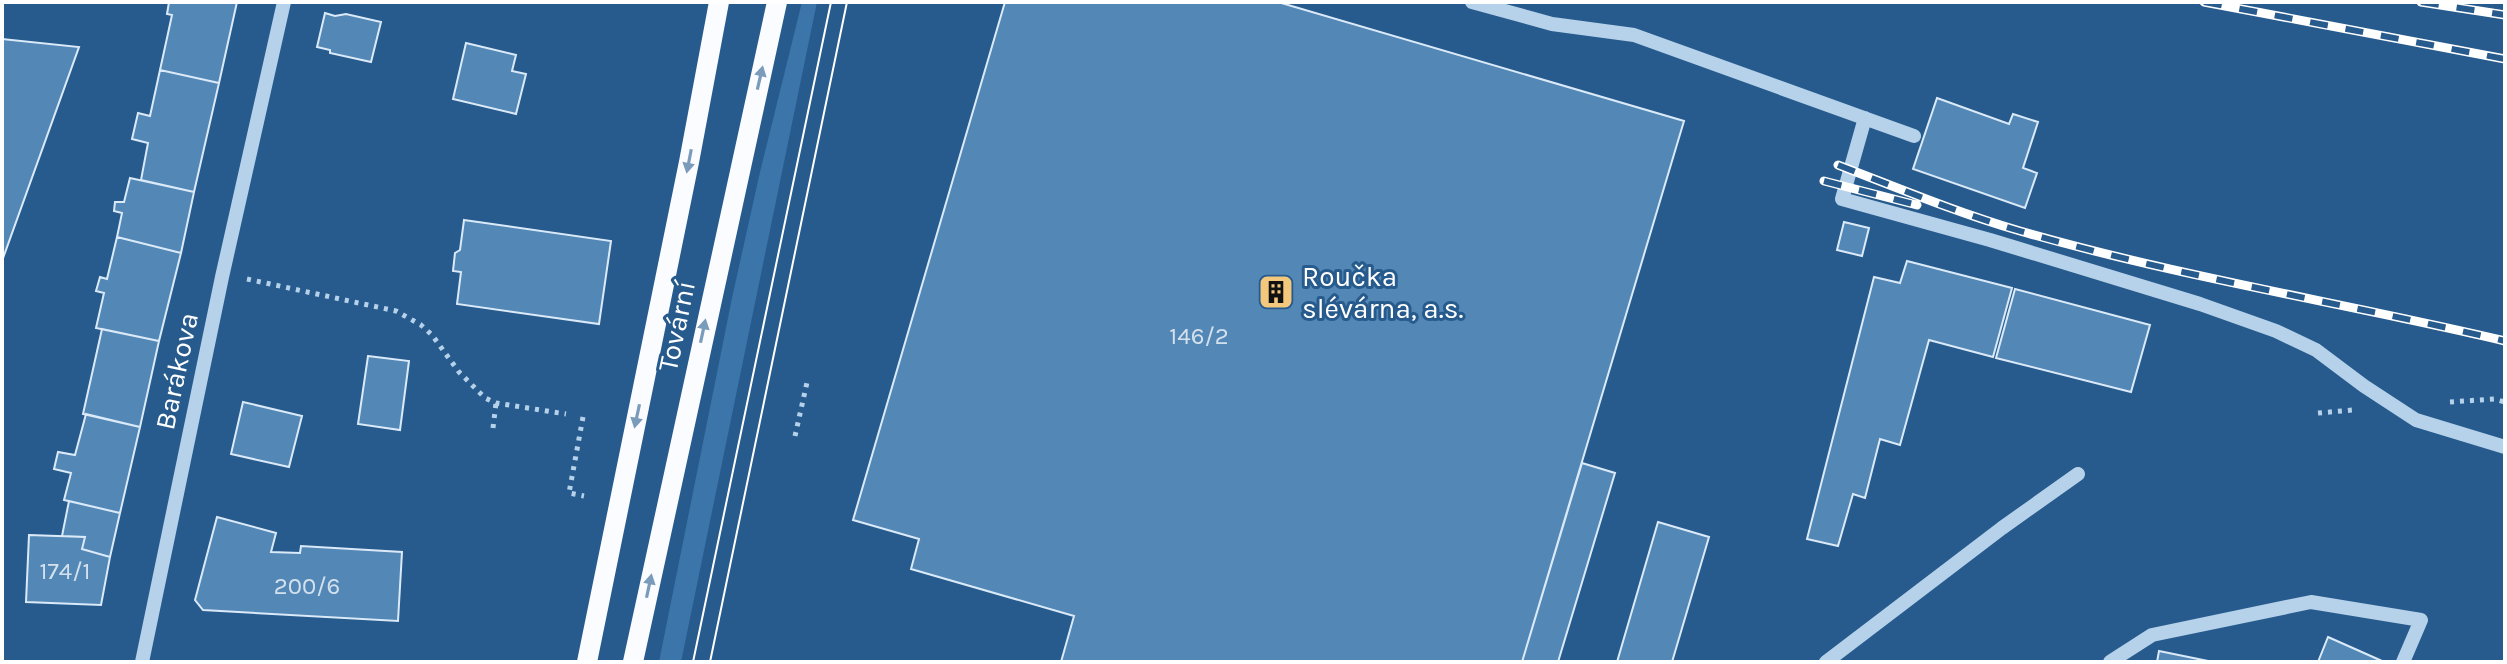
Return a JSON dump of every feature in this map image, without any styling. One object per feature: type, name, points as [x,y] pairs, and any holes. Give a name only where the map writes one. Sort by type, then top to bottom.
[{"type":"main road","name":"Tovární","points":[[587,662],[719,2]]},
{"type":"main road","name":"Tovární","points":[[633,662],[777,2]]},
{"type":"street","name":"Barákova","points":[[142,662],[222,277],[284,2]]},
{"type":"street","points":[[1472,2],[1552,24],[1634,35],[1914,136]]},
{"type":"street","points":[[1865,118],[1842,199],[2018,248],[2200,304],[2276,331],[2316,350],[2416,420],[2505,447]]},
{"type":"street","points":[[1826,662],[2078,474]]},
{"type":"street","points":[[2110,662],[2152,635],[2311,602],[2421,620],[2403,662]]},
{"type":"path","points":[[222,277],[250,280],[396,311],[432,335],[475,390],[496,403],[566,414]]},
{"type":"path","points":[[795,436],[808,378]]},
{"type":"path","points":[[493,428],[496,403]]},
{"type":"path","points":[[583,417],[569,493],[584,496]]},
{"type":"shaded area","points":[[802,2],[817,2],[681,662],[659,662],[732,298]]},
{"type":"building","points":[[169,2],[237,2],[219,83],[160,70],[172,15],[167,14]]},
{"type":"building","name":"Roučka slévárna, a.s.","points":[[1005,2],[1278,2],[1684,121],[1522,662],[1061,662],[1074,616],[911,569],[919,539],[853,520]]},
{"type":"building","points":[[325,13],[381,22],[371,62],[317,47]]},
{"type":"building","points":[[2,39],[79,47],[2,261]]},
{"type":"building","points":[[466,43],[516,55],[512,71],[526,74],[516,114],[453,99]]},
{"type":"building","points":[[160,70],[219,83],[194,192],[141,180],[148,143],[132,139],[138,113],[150,116]]},
{"type":"building","points":[[1937,98],[2009,124],[2013,114],[2038,122],[2023,168],[2037,173],[2025,208],[1913,169]]},
{"type":"building","points":[[130,178],[194,192],[181,253],[117,237],[122,213],[114,211],[115,202],[124,202]]},
{"type":"building","points":[[464,220],[611,241],[599,324],[457,304],[461,272],[453,271],[455,253],[460,250]]},
{"type":"building","points":[[1844,222],[1869,228],[1862,256],[1837,250]]},
{"type":"building","points":[[117,237],[181,253],[159,341],[96,328],[104,293],[96,291],[100,277],[107,279]]},
{"type":"building","points":[[1907,261],[2012,288],[1993,357],[1929,340],[1900,445],[1880,439],[1865,498],[1853,494],[1838,546],[1807,539],[1874,277],[1900,283]]},
{"type":"building","points":[[2015,289],[2150,325],[2131,392],[1996,358]]},
{"type":"building","points":[[102,329],[159,341],[140,427],[83,414]]},
{"type":"building","points":[[368,356],[409,361],[400,430],[358,424]]},
{"type":"building","points":[[243,402],[302,416],[289,467],[231,454]]},
{"type":"building","points":[[86,414],[140,427],[120,513],[64,500],[71,473],[54,469],[58,452],[75,455]]},
{"type":"building","points":[[1582,463],[1615,473],[1558,662],[1522,662]]},
{"type":"building","points":[[69,501],[120,513],[110,557],[82,549],[85,537],[62,536]]},
{"type":"building","points":[[217,517],[276,533],[271,552],[300,553],[301,546],[402,552],[398,621],[203,610],[195,600]]},
{"type":"building","points":[[1658,522],[1709,537],[1672,662],[1617,662]]},
{"type":"building","points":[[29,535],[85,537],[82,549],[110,557],[101,605],[26,602]]},
{"type":"building","points":[[2328,637],[2382,661],[2382,662],[2318,662]]},
{"type":"building","points":[[2159,651],[2213,662],[2157,662]]},
{"type":"tram line","points":[[693,662],[831,2]]},
{"type":"tram line","points":[[710,662],[847,2]]},
{"type":"railway","points":[[2204,2],[2505,59]]},
{"type":"railway","points":[[2421,2],[2505,15]]},
{"type":"railway","points":[[1838,165],[1974,216],[2080,247],[2505,341]]},
{"type":"railway","points":[[1824,181],[1917,205]]},
{"type":"place","name":"Roučka slévárna, a.s.","points":[[1276,292]]}]
